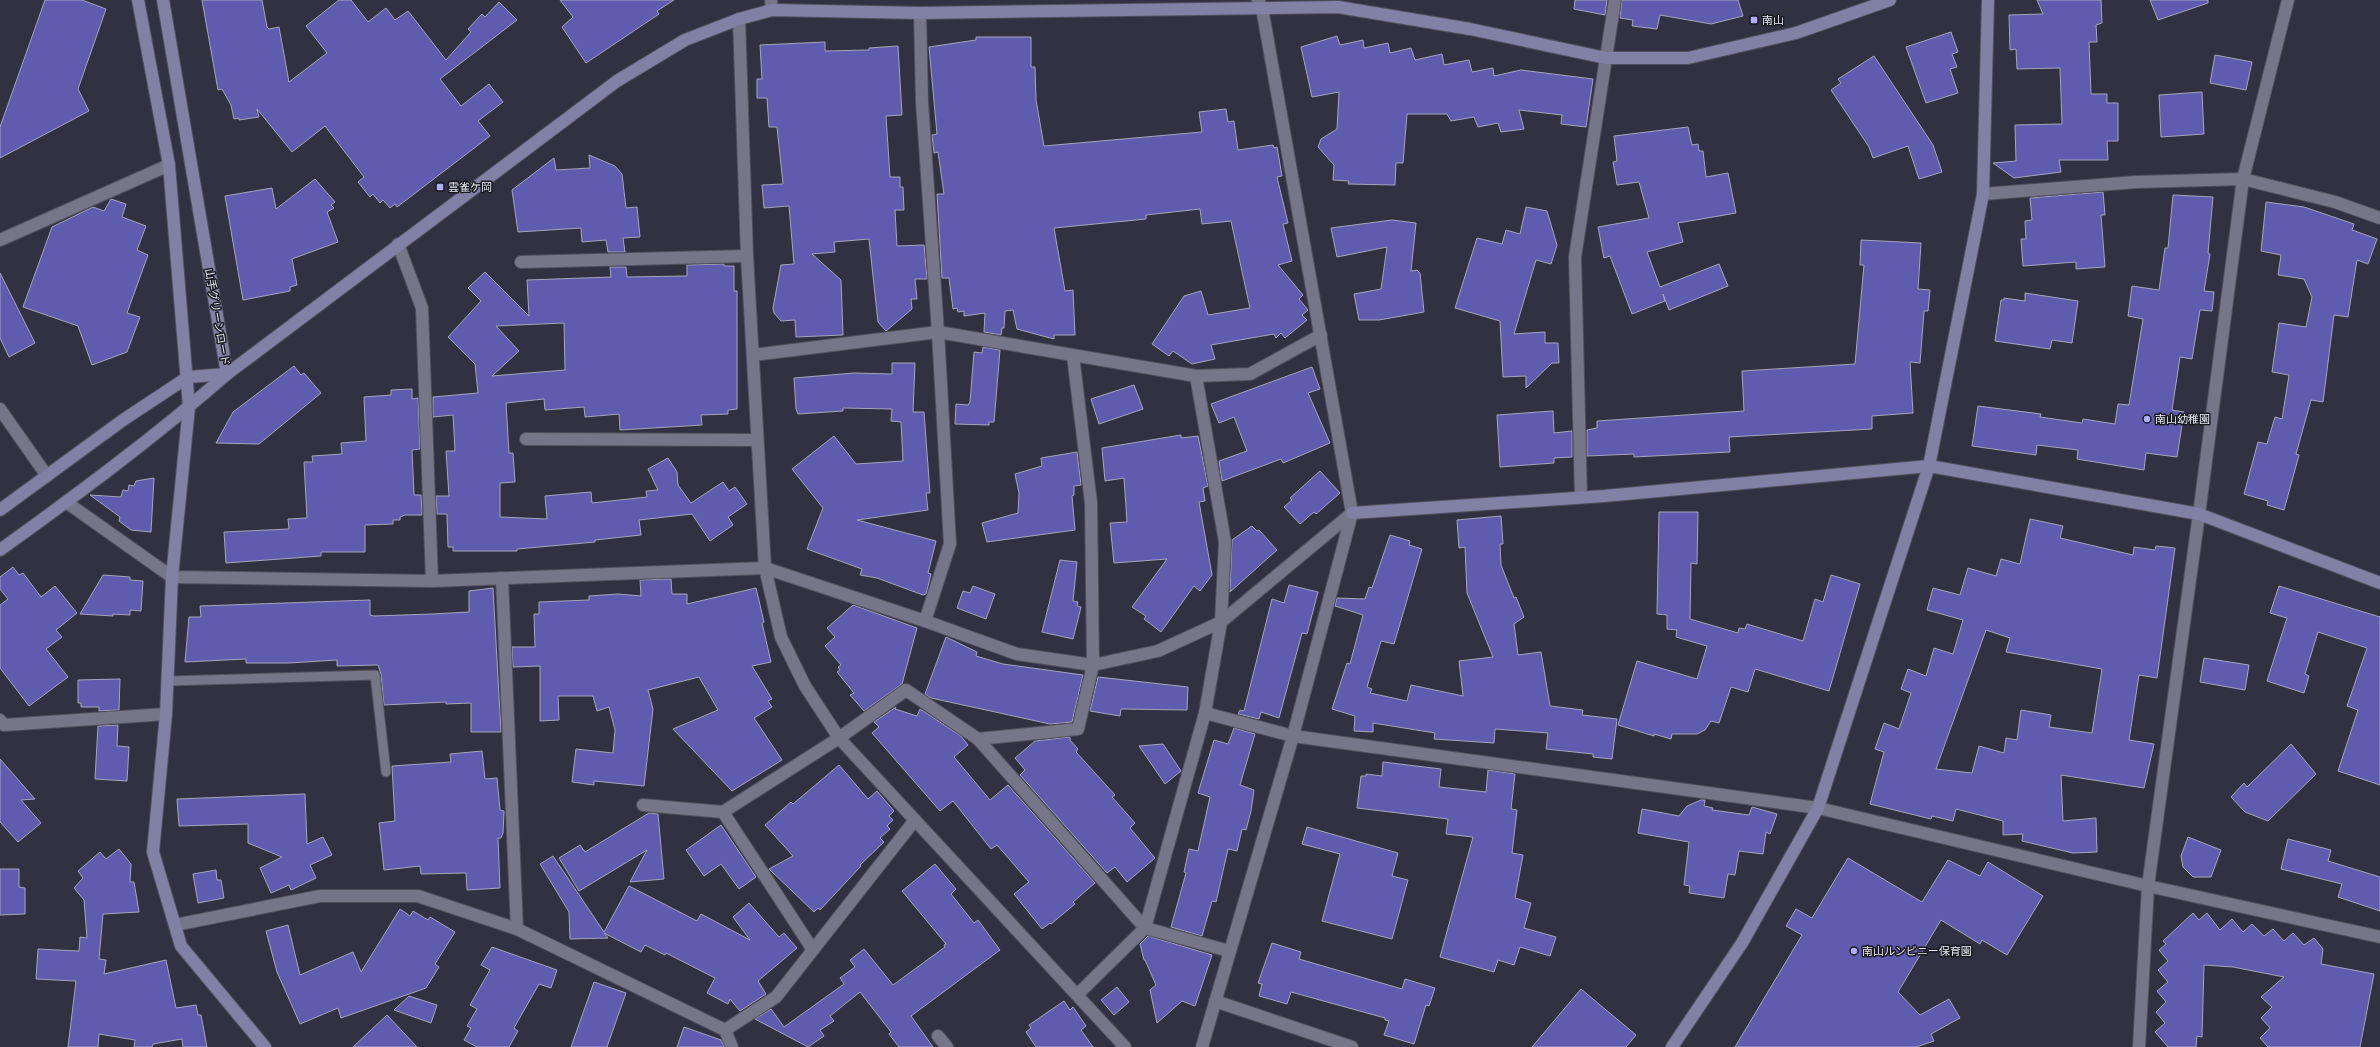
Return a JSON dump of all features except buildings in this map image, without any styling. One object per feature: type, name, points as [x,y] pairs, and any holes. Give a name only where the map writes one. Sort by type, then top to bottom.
[{"type":"street","points":[[138,0],[168,164],[188,377],[189,407],[172,577],[166,714],[154,852],[180,946],[265,1047]]},
{"type":"street","name":"山手グリーンロード","points":[[0,550],[66,502],[189,407],[227,374],[163,0]]},
{"type":"street","points":[[1581,497],[1575,257],[1615,0]]},
{"type":"street","points":[[0,510],[123,420],[188,377],[227,374],[398,244],[617,81],[684,40],[771,5],[920,13],[1260,4],[1338,7],[1470,29],[1606,58],[1688,58],[1796,33],[1890,0]]},
{"type":"street","points":[[1672,1047],[1742,943],[1818,808],[1929,466],[1982,194],[1988,0]]},
{"type":"street","points":[[2139,1047],[2148,886],[2200,514],[2243,179],[2288,0]]},
{"type":"street","points":[[1202,1047],[1293,736],[1352,513],[1260,4]]},
{"type":"street","points":[[920,13],[922,102],[938,332],[950,544],[925,621]]},
{"type":"street","points":[[738,19],[747,256],[765,568],[781,637],[805,686],[839,738],[1125,1047]]},
{"type":"street","points":[[0,240],[168,164]]},
{"type":"street","points":[[1982,194],[2136,182],[2243,179],[2335,202],[2380,218]]},
{"type":"street","points":[[398,244],[422,308],[432,581]]},
{"type":"street","points":[[521,262],[747,256]]},
{"type":"street","points":[[753,355],[938,332],[1196,376],[1250,374],[1320,335]]},
{"type":"street","points":[[978,739],[1078,729],[1093,665],[1091,503],[1073,356]]},
{"type":"street","points":[[1077,995],[1145,928],[1205,713],[1221,622],[1225,542],[1196,376]]},
{"type":"street","points":[[0,409],[47,476]]},
{"type":"street","points":[[526,439],[757,440]]},
{"type":"street","points":[[66,502],[172,577],[432,581],[765,568],[925,621],[1017,654],[1093,665],[1158,651],[1221,622],[1352,513],[1581,497],[1929,466],[2200,514],[2380,582]]},
{"type":"street","points":[[502,578],[518,929]]},
{"type":"street","points":[[643,805],[723,812],[839,738],[906,690],[978,739],[1145,928],[1230,951]]},
{"type":"street","points":[[1205,713],[1293,736],[1818,808],[2148,886],[2380,937]]},
{"type":"street","points":[[0,720],[4,725],[166,714]]},
{"type":"street","points":[[723,812],[812,950]]},
{"type":"street","points":[[725,1030],[776,997],[915,820]]},
{"type":"street","points":[[175,926],[320,896],[418,896],[518,929],[725,1030],[732,1047]]},
{"type":"street","points":[[1215,1001],[1352,1047]]},
{"type":"street","points":[[938,1036],[948,1047]]},
{"type":"lane","points":[[167,680],[375,676],[386,772]]},
{"type":"place","name":"南山","points":[[1754,20]]},
{"type":"place","name":"雲雀ケ岡","points":[[440,187]]},
{"type":"place","name":"南山幼稚園","points":[[2147,419]]},
{"type":"place","name":"南山ルンビニー保育園","points":[[1854,951]]}]
